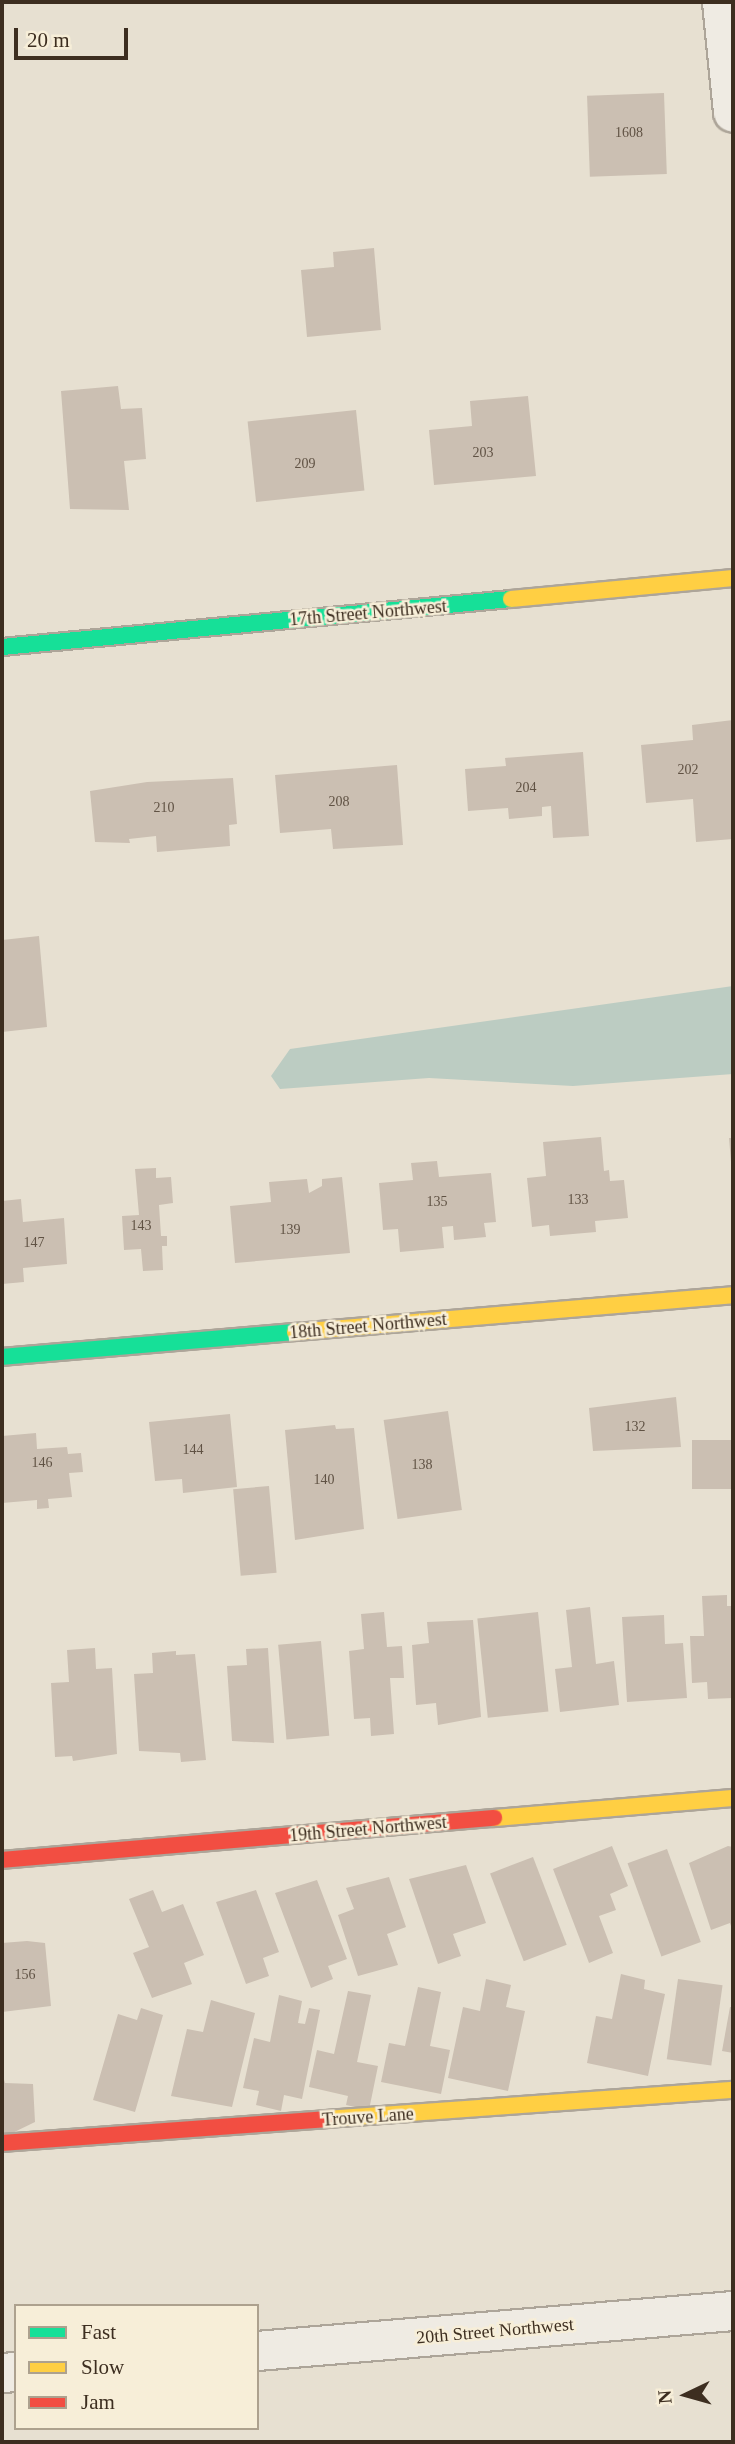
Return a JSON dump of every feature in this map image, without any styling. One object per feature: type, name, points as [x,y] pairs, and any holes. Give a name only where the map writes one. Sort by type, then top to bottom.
[{"type":"street","points":[[722,2],[733,112]]},
{"type":"street","name":"17th Street Northwest","points":[[2,647],[733,578]]},
{"type":"street","name":"18th Street Northwest","points":[[2,1357],[733,1295]]},
{"type":"street","name":"19th Street Northwest","points":[[2,1860],[733,1798]]},
{"type":"street","name":"Trouve Lane","points":[[2,2143],[733,2091]]},
{"type":"street","name":"20th Street Northwest","points":[[259,2351],[733,2311]]},
{"type":"shaded area","points":[[733,986],[733,1074],[573,1086],[429,1078],[280,1089],[271,1076],[290,1049]]},
{"type":"building","points":[[664,93],[667,174],[590,177],[587,96]]},
{"type":"building","points":[[374,248],[381,330],[307,337],[301,270],[334,267],[333,252]]},
{"type":"building","points":[[118,386],[121,409],[142,408],[146,459],[124,461],[129,510],[70,509],[61,391]]},
{"type":"building","points":[[528,396],[536,476],[434,485],[429,430],[472,426],[470,401]]},
{"type":"building","points":[[356,410],[364,491],[256,502],[248,421]]},
{"type":"building","points":[[733,720],[733,839],[696,842],[693,799],[646,803],[641,745],[693,740],[692,725]]},
{"type":"building","points":[[583,752],[589,836],[553,838],[551,806],[542,807],[542,816],[509,819],[508,808],[468,811],[465,769],[506,766],[505,758]]},
{"type":"building","points":[[397,765],[403,845],[333,849],[331,829],[280,833],[275,775]]},
{"type":"building","points":[[233,778],[237,824],[229,825],[230,846],[157,852],[156,836],[129,839],[130,843],[95,842],[90,791],[147,782]]},
{"type":"building","points":[[39,936],[47,1027],[2,1032],[2,940]]},
{"type":"building","points":[[601,1137],[604,1171],[609,1170],[610,1181],[624,1180],[628,1218],[595,1221],[596,1232],[550,1236],[549,1225],[532,1227],[527,1178],[546,1176],[543,1142]]},
{"type":"building","points":[[729,1138],[733,1138],[731,1162]]},
{"type":"building","points":[[437,1161],[439,1177],[491,1173],[496,1222],[484,1223],[486,1237],[454,1240],[453,1226],[442,1227],[444,1248],[400,1252],[398,1229],[383,1230],[379,1183],[413,1180],[411,1163]]},
{"type":"building","points":[[156,1168],[156,1178],[171,1177],[173,1203],[159,1205],[161,1236],[167,1236],[167,1246],[162,1246],[163,1270],[143,1271],[141,1249],[124,1250],[122,1216],[139,1215],[135,1169]]},
{"type":"building","points":[[342,1177],[350,1253],[235,1263],[230,1206],[271,1202],[269,1182],[307,1179],[309,1193],[322,1186],[322,1179]]},
{"type":"building","points":[[21,1199],[23,1222],[64,1218],[67,1264],[23,1268],[24,1282],[2,1284],[2,1201]]},
{"type":"building","points":[[676,1397],[681,1447],[593,1451],[589,1408]]},
{"type":"building","points":[[448,1411],[462,1510],[398,1519],[384,1420]]},
{"type":"building","points":[[230,1414],[237,1487],[183,1493],[182,1479],[155,1481],[149,1422]]},
{"type":"building","points":[[335,1425],[336,1429],[354,1428],[364,1529],[295,1540],[285,1430]]},
{"type":"building","points":[[36,1433],[37,1449],[67,1447],[68,1454],[81,1453],[83,1472],[69,1473],[72,1497],[48,1499],[49,1508],[37,1509],[37,1500],[2,1503],[2,1436]]},
{"type":"building","points":[[692,1440],[733,1440],[733,1489],[692,1489]]},
{"type":"building","points":[[269,1486],[277,1573],[241,1576],[233,1489]]},
{"type":"building","points":[[727,1595],[727,1606],[733,1606],[733,1698],[708,1699],[707,1682],[692,1683],[690,1636],[704,1636],[702,1596]]},
{"type":"building","points":[[590,1607],[596,1664],[614,1661],[619,1705],[560,1712],[555,1669],[572,1667],[566,1610]]},
{"type":"building","points":[[384,1612],[387,1647],[402,1646],[404,1678],[390,1678],[394,1734],[371,1736],[370,1718],[354,1719],[349,1651],[364,1649],[361,1614]]},
{"type":"building","points":[[538,1612],[548,1711],[488,1718],[477,1618]]},
{"type":"building","points":[[664,1615],[665,1644],[683,1643],[687,1698],[627,1702],[622,1617]]},
{"type":"building","points":[[473,1620],[481,1717],[438,1725],[436,1703],[416,1705],[412,1645],[429,1643],[427,1622]]},
{"type":"building","points":[[321,1641],[329,1736],[286,1739],[278,1645]]},
{"type":"building","points":[[95,1648],[96,1669],[112,1668],[117,1754],[73,1761],[72,1756],[55,1757],[51,1683],[69,1682],[67,1650]]},
{"type":"building","points":[[268,1648],[274,1743],[232,1741],[227,1666],[247,1665],[246,1649]]},
{"type":"building","points":[[176,1651],[176,1655],[195,1654],[206,1760],[181,1762],[180,1753],[139,1751],[134,1674],[153,1673],[152,1653]]},
{"type":"building","points":[[612,1846],[628,1886],[610,1894],[616,1910],[599,1916],[613,1953],[589,1963],[553,1869]]},
{"type":"building","points":[[728,1846],[733,1847],[733,1932],[730,1923],[711,1930],[689,1863]]},
{"type":"building","points":[[667,1849],[701,1942],[661,1956],[628,1863]]},
{"type":"building","points":[[533,1857],[567,1945],[524,1961],[490,1873]]},
{"type":"building","points":[[466,1865],[486,1923],[453,1934],[461,1956],[438,1964],[409,1879]]},
{"type":"building","points":[[389,1877],[406,1927],[387,1934],[398,1965],[358,1976],[338,1915],[354,1909],[346,1888]]},
{"type":"building","points":[[317,1880],[347,1959],[328,1966],[333,1979],[311,1988],[275,1893]]},
{"type":"building","points":[[153,1890],[162,1912],[183,1904],[204,1955],[184,1963],[192,1984],[152,1998],[133,1953],[149,1947],[129,1899]]},
{"type":"building","points":[[256,1890],[279,1952],[263,1958],[269,1976],[246,1984],[216,1902]]},
{"type":"building","points":[[2,1943],[45,1943],[51,2006],[2,2012]]},
{"type":"building","points":[[621,1974],[645,1980],[644,1989],[665,1994],[648,2076],[587,2063],[596,2016],[612,2019]]},
{"type":"building","points":[[486,1979],[511,1985],[506,2007],[525,2011],[508,2091],[448,2078],[463,2007],[480,2011]]},
{"type":"building","points":[[678,1979],[723,1985],[711,2065],[667,2059]]},
{"type":"building","points":[[418,1987],[441,1992],[430,2046],[450,2050],[441,2094],[381,2082],[389,2043],[405,2046]]},
{"type":"building","points":[[348,1991],[371,1995],[357,2062],[378,2066],[369,2110],[346,2105],[348,2096],[309,2087],[317,2050],[334,2054]]},
{"type":"building","points":[[279,1995],[302,2001],[298,2023],[305,2024],[309,2008],[320,2010],[302,2099],[284,2095],[281,2111],[256,2105],[259,2091],[243,2088],[254,2038],[270,2042]]},
{"type":"building","points":[[211,2000],[255,2013],[232,2107],[171,2096],[187,2029],[203,2032]]},
{"type":"building","points":[[730,2007],[733,2007],[733,2053],[722,2051]]},
{"type":"building","points":[[141,2008],[163,2015],[135,2112],[93,2100],[118,2014],[137,2020]]},
{"type":"building","points":[[2,2072],[5,2083],[33,2084],[35,2122],[2,2138]]},
{"type":"traffic: fast","points":[[2,647],[511,599]]},
{"type":"traffic: fast","points":[[2,1357],[295,1332]]},
{"type":"traffic: slow","points":[[511,599],[733,578]]},
{"type":"traffic: slow","points":[[295,1332],[733,1295]]},
{"type":"traffic: slow","points":[[494,1818],[733,1798]]},
{"type":"traffic: slow","points":[[327,2119],[733,2090]]},
{"type":"traffic: jam","points":[[2,1860],[494,1818]]},
{"type":"traffic: jam","points":[[2,2143],[327,2119]]}]
